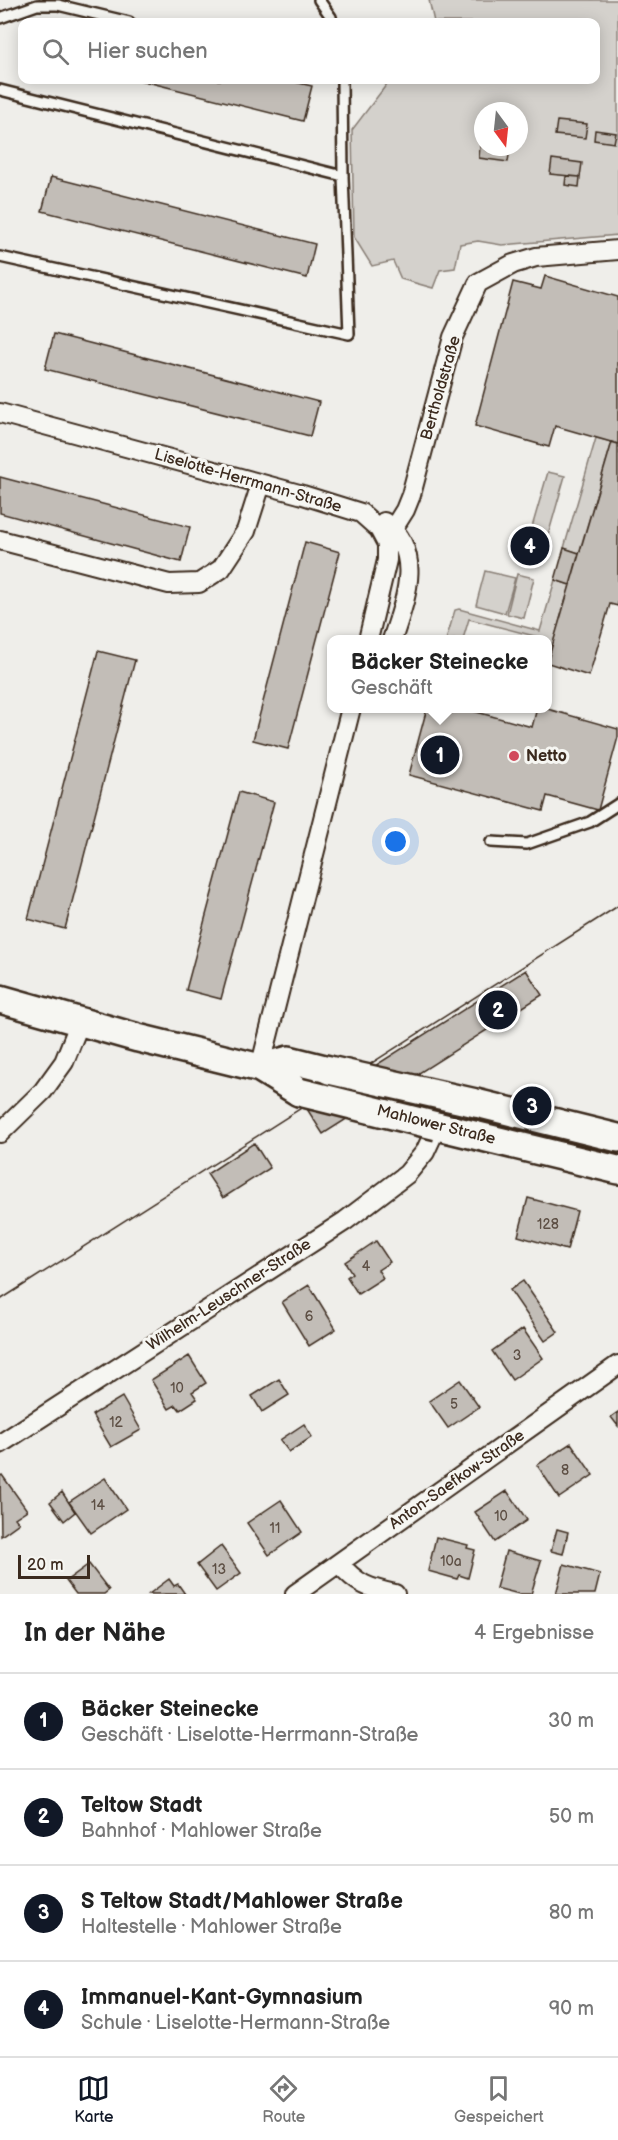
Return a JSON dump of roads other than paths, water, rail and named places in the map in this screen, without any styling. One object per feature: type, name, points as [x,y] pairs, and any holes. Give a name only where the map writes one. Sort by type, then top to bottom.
[{"type":"main road","name":"Mahlower Straße","points":[[0,999],[260,1068],[299,1092],[618,1170]]},
{"type":"main road","name":"Mahlower Straße","points":[[260,1068],[289,1060],[476,1102],[618,1138]]},
{"type":"street","name":"Bertholdstraße","points":[[393,529],[411,495],[453,337],[478,283],[513,264],[536,257],[618,250]]},
{"type":"street","name":"Liselotte-Herrmann-Straße","points":[[0,413],[361,513],[379,529],[387,544],[387,560],[369,635]]},
{"type":"street","points":[[0,540],[169,584],[199,582],[221,569],[241,539],[246,531],[261,484]]},
{"type":"street","points":[[361,513],[376,517],[393,529],[401,538],[406,549],[409,579],[393,635]]},
{"type":"street","points":[[260,1068],[350,713]]},
{"type":"street","points":[[0,1133],[43,1091],[64,1062],[80,1022]]},
{"type":"street","name":"Wilhelm-Leuschner-Straße","points":[[0,1444],[345,1221],[407,1174],[425,1152],[437,1126]]},
{"type":"street","name":"Anton-Saefkow-Straße","points":[[295,1594],[618,1365]]},
{"type":"street","points":[[339,1563],[350,1576],[366,1587],[395,1594]]},
{"type":"lane","points":[[319,0],[331,18]]},
{"type":"lane","points":[[0,18],[37,5],[58,5],[112,18]]},
{"type":"lane","points":[[0,257],[349,334],[342,84]]},
{"type":"lane","points":[[0,90],[343,176]]},
{"type":"lane","points":[[490,842],[527,844],[590,822],[618,804]]},
{"type":"tram line","points":[[0,1300],[618,906]]},
{"type":"place","name":"Immanuel-Kant-Gymnasium","points":[[530,546]]},
{"type":"place","name":"Bäcker Steinecke","points":[[440,755]]},
{"type":"place","name":"Netto","points":[[514,756]]},
{"type":"place","name":"Teltow Stadt","points":[[498,1010]]},
{"type":"place","name":"S Teltow Stadt/Mahlower Straße","points":[[532,1106]]}]
